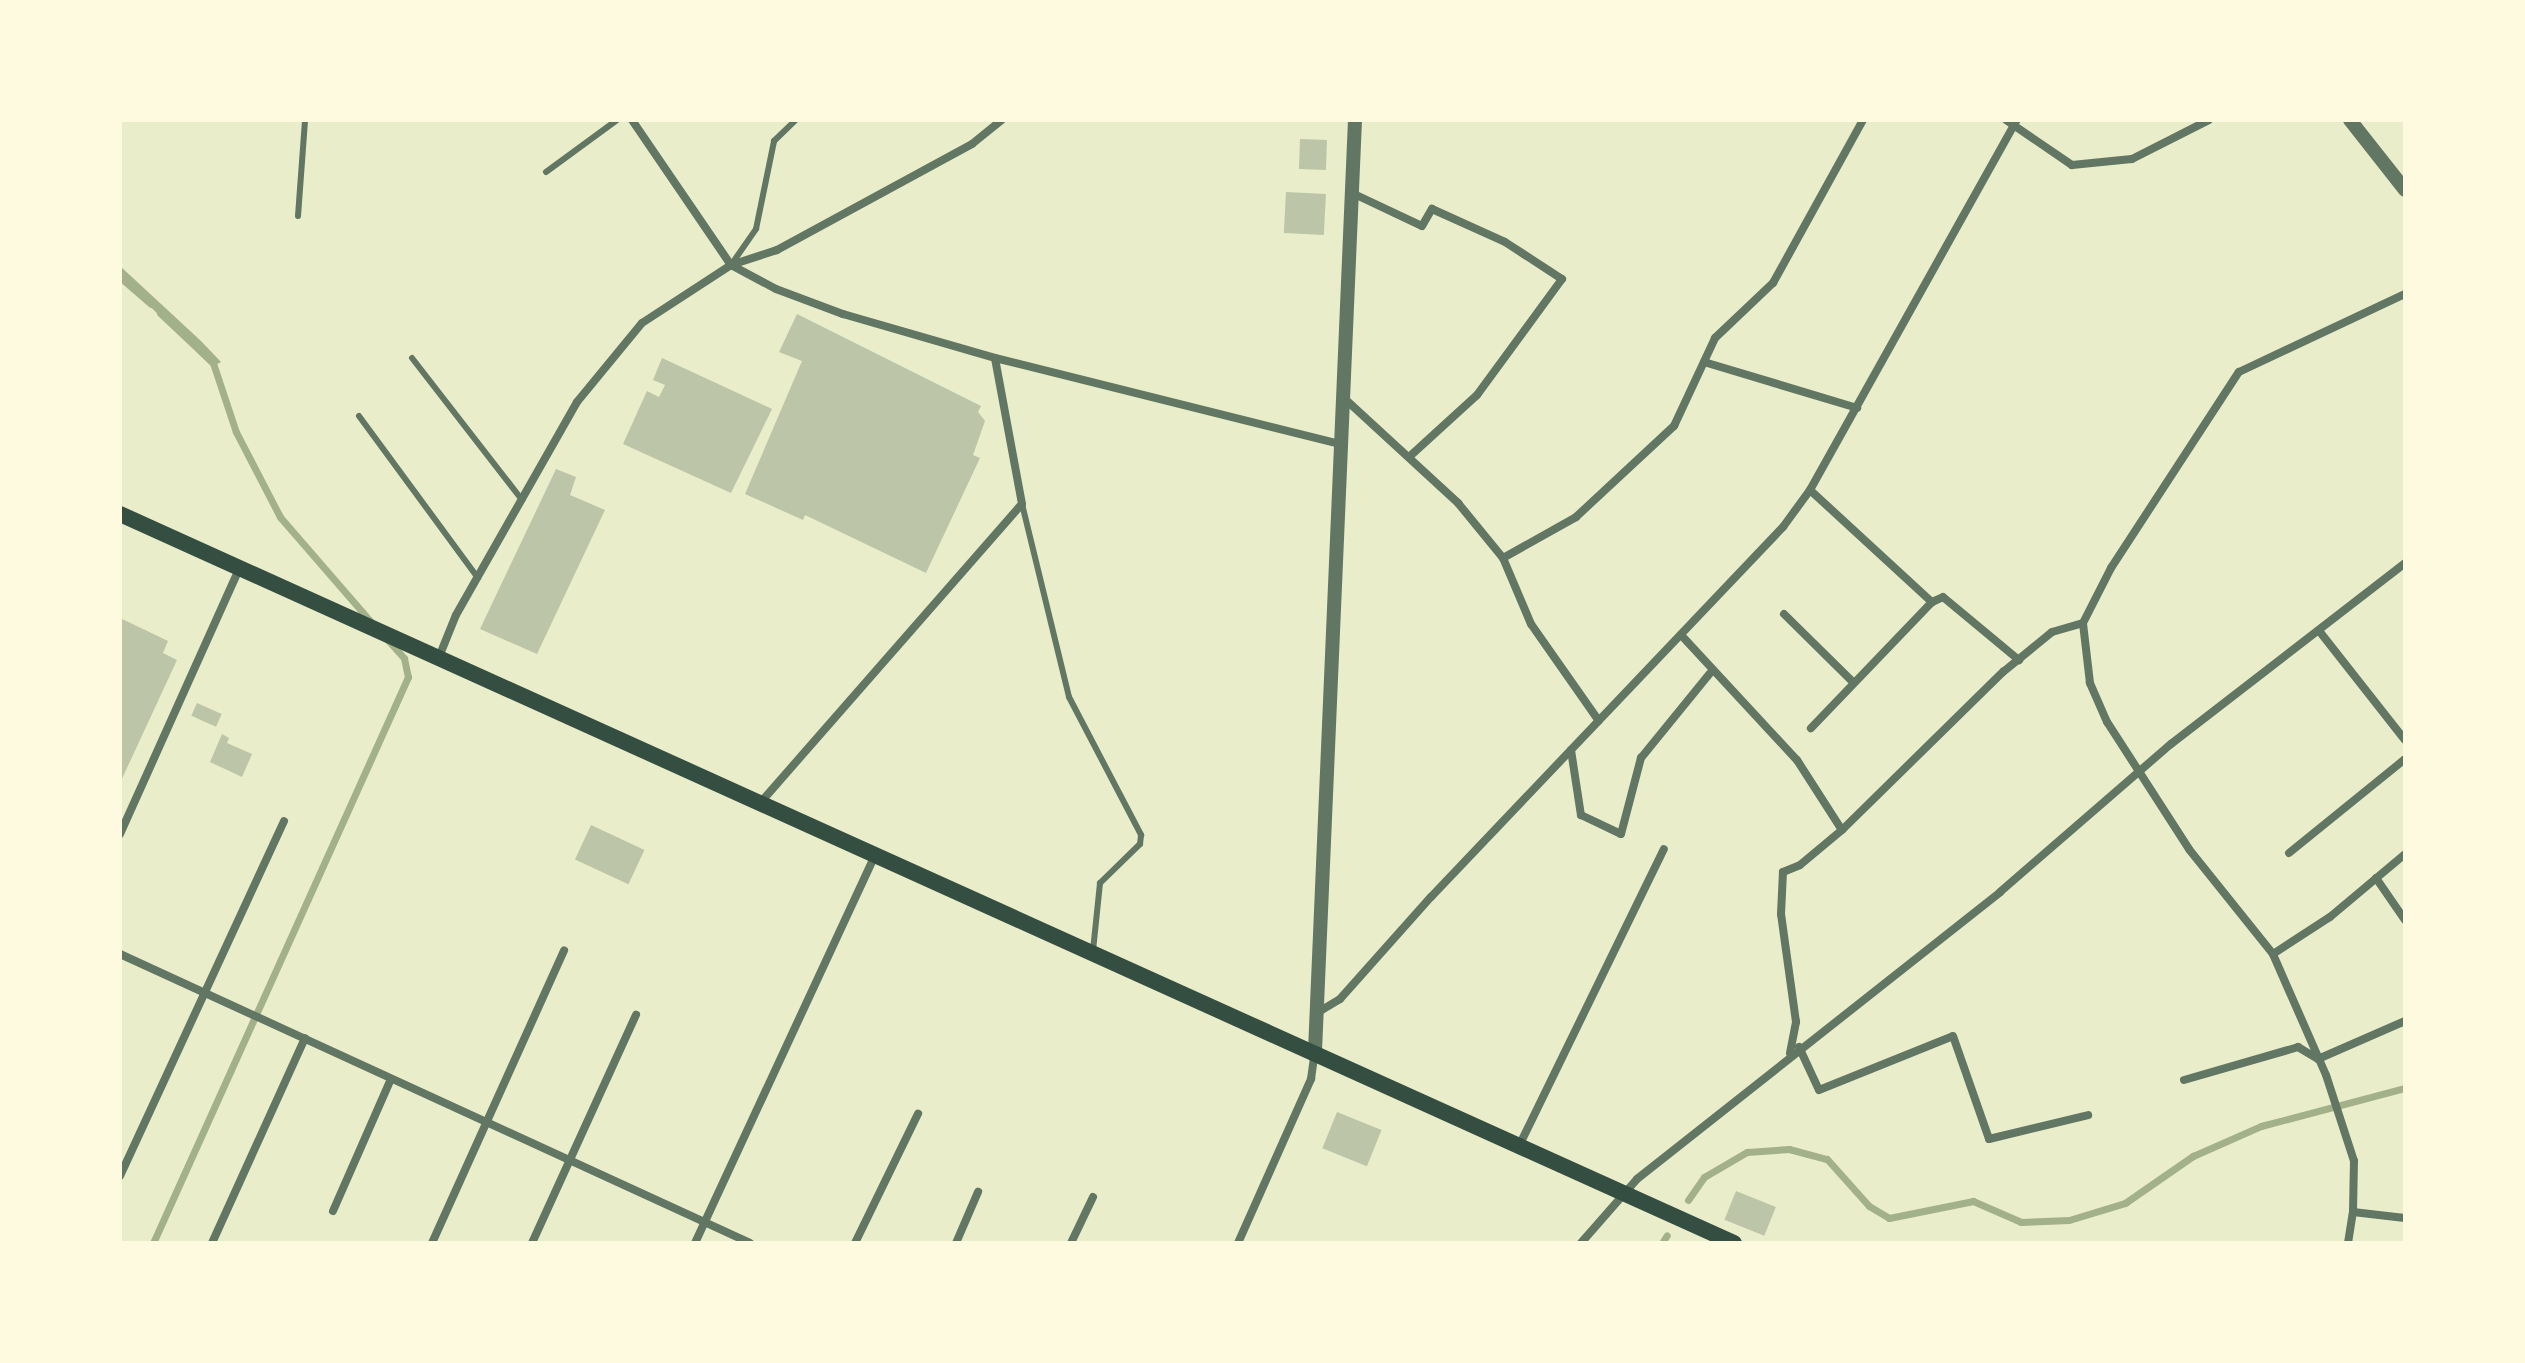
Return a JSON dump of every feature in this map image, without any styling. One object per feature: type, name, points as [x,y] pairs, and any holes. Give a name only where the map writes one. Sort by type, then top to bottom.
[{"type":"main road","points":[[120,514],[1315,1051],[1734,1243]]},
{"type":"street","points":[[632,120],[731,265],[776,289],[843,314],[995,358],[1341,444]]},
{"type":"street","points":[[439,657],[478,578],[577,402],[642,323],[731,265],[777,250],[972,144],[1002,120]]},
{"type":"street","points":[[1238,1243],[1311,1079],[1315,1051],[1355,120]]},
{"type":"street","points":[[1503,558],[1576,517],[1674,426],[1715,338],[1773,283],[1863,120]]},
{"type":"street","points":[[1315,1014],[1340,999],[1783,527],[1810,490],[1857,408],[2013,121],[2072,165],[2132,159],[2209,120]]},
{"type":"street","points":[[2350,120],[2405,190]]},
{"type":"street","points":[[1352,193],[1422,226],[1432,209],[1505,242],[1562,279],[1477,395],[1409,457]]},
{"type":"street","points":[[2348,1243],[2353,1212],[2354,1161],[2318,1059],[2273,954],[2189,849],[2141,769],[2107,722],[2090,683],[2083,623],[2111,568],[2239,372],[2405,294]]},
{"type":"street","points":[[761,802],[1022,504],[995,358]]},
{"type":"street","points":[[1704,362],[1857,408]]},
{"type":"street","points":[[1344,398],[1458,503],[1503,558],[1531,624],[1599,721]]},
{"type":"street","points":[[1810,490],[1932,602]]},
{"type":"street","points":[[1581,1243],[1622,1193],[1789,1054],[2000,892],[2141,769],[2405,563]]},
{"type":"street","points":[[120,834],[241,567]]},
{"type":"street","points":[[1811,728],[1932,602],[1943,597],[2019,660]]},
{"type":"street","points":[[1784,614],[1854,683]]},
{"type":"street","points":[[1789,1054],[1796,1022],[1781,914],[1783,872],[1800,865],[1842,830],[2052,632],[2083,623]]},
{"type":"street","points":[[2320,632],[2405,740]]},
{"type":"street","points":[[1682,636],[1710,673],[1797,760],[1842,830]]},
{"type":"street","points":[[1571,750],[1581,815],[1621,834],[1641,758],[1710,673]]},
{"type":"street","points":[[2289,853],[2405,759]]},
{"type":"street","points":[[120,1176],[284,821]]},
{"type":"street","points":[[1520,1144],[1664,849]]},
{"type":"street","points":[[2273,954],[2405,854]]},
{"type":"street","points":[[695,1243],[876,855]]},
{"type":"street","points":[[2376,878],[2405,920]]},
{"type":"street","points":[[432,1243],[564,950]]},
{"type":"street","points":[[120,954],[750,1243]]},
{"type":"street","points":[[532,1243],[636,1015]]},
{"type":"street","points":[[2318,1059],[2405,1021]]},
{"type":"street","points":[[1799,1047],[1819,1090],[1953,1036],[1989,1139],[2088,1115]]},
{"type":"street","points":[[212,1243],[305,1038]]},
{"type":"street","points":[[2184,1080],[2298,1047],[2318,1059]]},
{"type":"street","points":[[333,1211],[391,1079]]},
{"type":"street","points":[[855,1243],[918,1114]]},
{"type":"street","points":[[956,1243],[978,1192]]},
{"type":"street","points":[[1071,1243],[1093,1197]]},
{"type":"street","points":[[2353,1212],[2405,1218]]},
{"type":"lane","points":[[298,216],[305,120]]},
{"type":"lane","points":[[546,172],[617,120]]},
{"type":"lane","points":[[731,265],[756,229],[774,141],[796,120]]},
{"type":"lane","points":[[412,358],[522,500]]},
{"type":"lane","points":[[359,416],[478,578]]},
{"type":"lane","points":[[1022,504],[1069,697],[1141,835],[1140,844],[1100,883],[1093,951]]},
{"type":"shaded area","points":[[120,266],[221,362],[212,367],[120,277]]},
{"type":"building","points":[[1300,139],[1327,140],[1326,170],[1299,169]]},
{"type":"building","points":[[1286,192],[1326,194],[1324,235],[1284,233]]},
{"type":"building","points":[[797,314],[981,406],[978,412],[985,421],[973,455],[980,458],[926,573],[805,515],[803,520],[745,494],[802,361],[779,352]]},
{"type":"building","points":[[662,358],[772,409],[731,493],[623,444],[647,391],[659,397],[665,385],[653,380]]},
{"type":"building","points":[[556,469],[576,477],[570,495],[605,510],[537,654],[480,629]]},
{"type":"building","points":[[120,618],[168,641],[163,653],[177,660],[120,783]]},
{"type":"building","points":[[197,703],[222,714],[216,727],[191,716]]},
{"type":"building","points":[[222,734],[229,738],[227,743],[252,754],[242,777],[210,762]]},
{"type":"building","points":[[591,825],[644,850],[628,884],[575,859]]},
{"type":"building","points":[[1337,1112],[1382,1130],[1367,1166],[1322,1148]]},
{"type":"building","points":[[1736,1191],[1776,1207],[1764,1236],[1724,1220]]},
{"type":"waterway","points":[[120,277],[151,304]]},
{"type":"waterway","points":[[160,313],[213,363],[236,432],[280,517],[370,621]]},
{"type":"waterway","points":[[153,1243],[408,677],[404,658],[387,639]]},
{"type":"waterway","points":[[1688,1200],[1704,1177],[1747,1152],[1789,1149],[1827,1159],[1869,1206],[1889,1218],[1973,1201],[2021,1222],[2069,1220],[2125,1203],[2193,1156],[2261,1126],[2405,1088]]},
{"type":"waterway","points":[[1662,1243],[1667,1235]]}]
